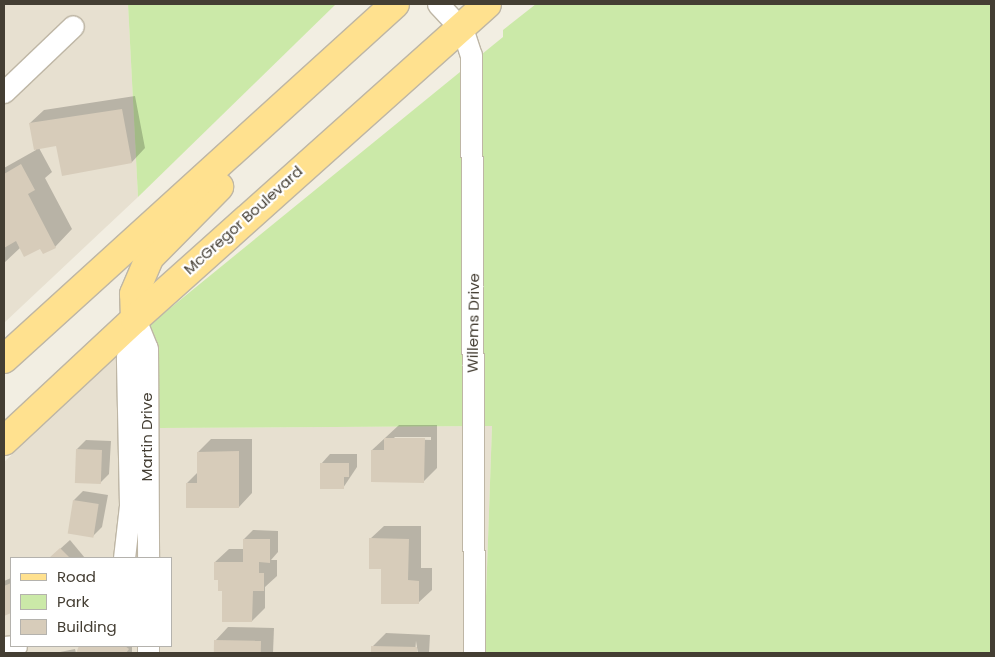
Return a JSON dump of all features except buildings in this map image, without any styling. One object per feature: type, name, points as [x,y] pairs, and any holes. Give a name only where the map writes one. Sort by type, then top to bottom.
[{"type":"main road","points":[[4,359],[395,4]]},
{"type":"main road","name":"McGregor Boulevard","points":[[4,441],[135,319],[487,4]]},
{"type":"main road","points":[[135,319],[134,294],[149,258],[280,126],[295,94]]},
{"type":"street","name":"Willems Drive","points":[[438,4],[460,27],[471,55],[474,136],[471,446],[474,653]]},
{"type":"street","points":[[4,92],[73,26]]},
{"type":"street","points":[[124,557],[130,505],[127,358],[135,319]]},
{"type":"street","name":"Martin Drive","points":[[135,319],[147,348],[148,557]]},
{"type":"shaded area","points":[[4,4],[128,4],[138,197],[4,323]]},
{"type":"shaded area","points":[[143,330],[158,428],[492,426],[484,653],[4,653],[4,462]]},
{"type":"green space","points":[[128,4],[336,4],[138,197]]},
{"type":"green space","points":[[536,4],[991,4],[991,653],[484,653],[492,426],[158,428],[147,327],[503,37],[503,30]]}]
